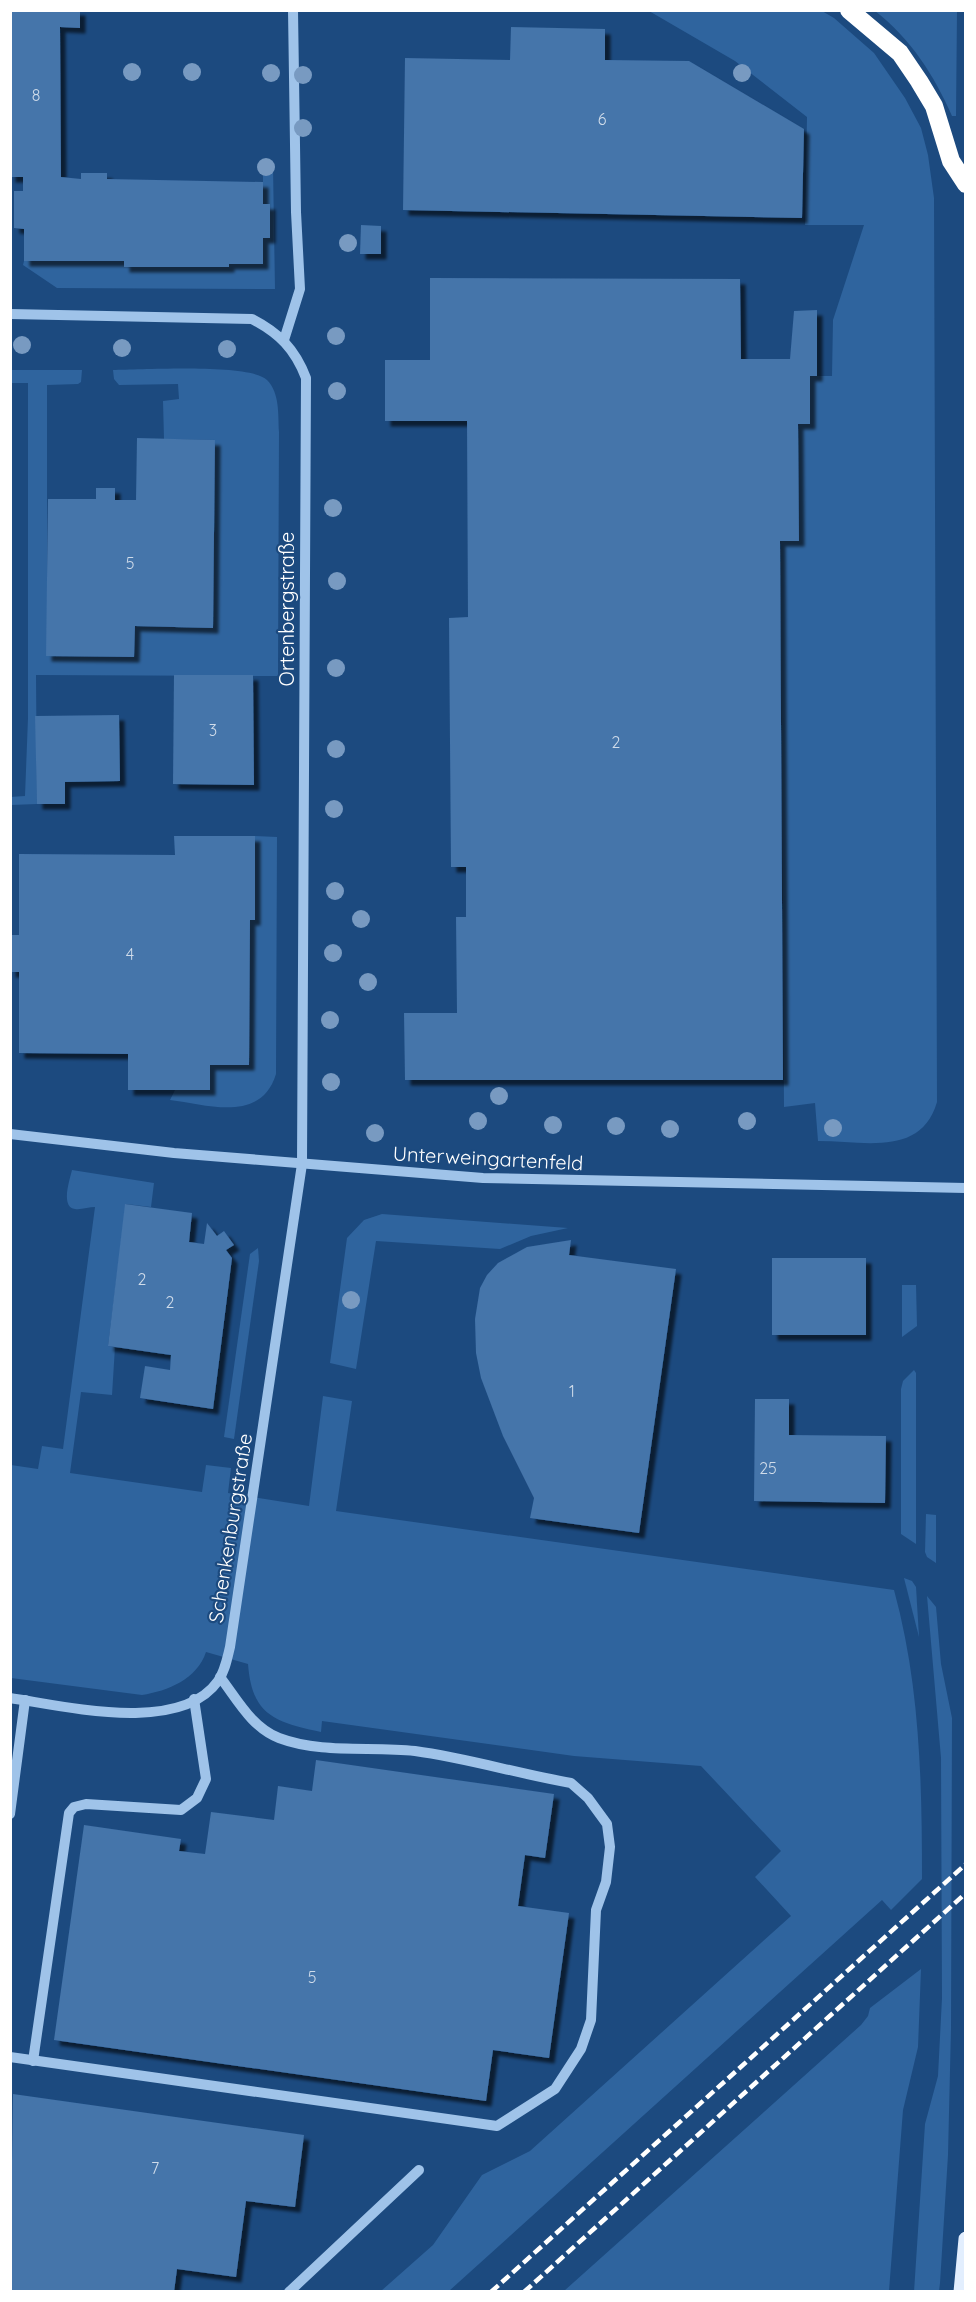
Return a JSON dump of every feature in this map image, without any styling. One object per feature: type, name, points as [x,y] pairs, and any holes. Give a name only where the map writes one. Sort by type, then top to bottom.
[{"type":"highway","points":[[849,10],[900,53],[919,81],[934,106],[951,161],[966,184]]},
{"type":"main road","points":[[961,2292],[966,2239]]},
{"type":"street","points":[[284,340],[300,289],[295,202],[294,10]]},
{"type":"street","name":"Ortenbergstraße","points":[[10,314],[252,319],[284,340],[298,358],[306,378],[302,1164]]},
{"type":"street","name":"Unterweingartenfeld","points":[[10,1134],[174,1153],[483,1178],[588,1182],[966,1188]]},
{"type":"street","name":"Schenkenburgstraße","points":[[10,1698],[133,1715],[163,1712],[206,1692],[220,1677],[230,1647],[302,1164]]},
{"type":"street","points":[[10,2057],[497,2126],[555,2089],[581,2049],[591,2020],[596,1910],[606,1882],[610,1847],[607,1824],[588,1798],[571,1783],[416,1752],[318,1746],[280,1739],[263,1730],[248,1716],[220,1677]]},
{"type":"street","points":[[33,2061],[69,1813],[74,1807],[86,1804],[181,1810],[196,1798],[206,1779],[194,1699]]},
{"type":"street","points":[[10,1814],[25,1700]]},
{"type":"street","points":[[289,2292],[419,2170]]},
{"type":"shaded area","points":[[649,11],[822,11],[834,18],[874,53],[905,98],[921,128],[928,155],[934,198],[937,1102],[929,1119],[918,1131],[904,1139],[872,1143],[818,1141],[815,1103],[784,1107],[780,541],[799,541],[798,424],[810,424],[810,376],[832,376],[833,320],[864,225],[805,225],[807,117],[735,61]]},
{"type":"shaded area","points":[[875,11],[957,11],[956,116],[952,116],[929,72],[900,33]]},
{"type":"shaded area","points":[[263,166],[273,166],[275,289],[57,288],[23,265],[24,261],[124,261],[124,267],[229,267],[229,264],[263,264],[263,238],[270,237],[270,204],[263,204]]},
{"type":"shaded area","points":[[218,369],[257,375],[267,380],[274,391],[278,404],[279,432],[278,676],[36,675],[37,804],[11,805],[10,797],[25,796],[28,718],[28,383],[11,383],[11,370],[82,370],[81,382],[78,384],[47,385],[47,656],[134,657],[135,626],[213,627],[215,440],[164,439],[163,401],[179,399],[178,384],[119,385],[114,379],[113,370]]},
{"type":"shaded area","points":[[255,836],[277,837],[276,1074],[269,1089],[259,1099],[246,1105],[217,1107],[170,1100],[175,1090],[210,1090],[210,1065],[249,1065],[250,920],[255,919]]},
{"type":"shaded area","points":[[72,1170],[154,1183],[151,1207],[126,1204],[108,1346],[115,1347],[112,1395],[81,1392],[70,1473],[202,1492],[206,1465],[231,1468],[228,1493],[309,1506],[323,1396],[352,1401],[336,1511],[894,1590],[909,1661],[918,1733],[922,1879],[891,1910],[882,1900],[449,2291],[381,2291],[433,2245],[482,2175],[530,2151],[791,1916],[755,1877],[781,1851],[701,1766],[574,1756],[322,1721],[321,1732],[278,1720],[260,1705],[254,1695],[248,1664],[206,1652],[196,1670],[189,1676],[171,1687],[142,1695],[11,1678],[11,1465],[38,1469],[42,1446],[63,1449],[95,1207],[75,1209],[70,1207],[67,1192]]},
{"type":"shaded area","points":[[382,1214],[568,1228],[531,1236],[500,1249],[376,1241],[356,1369],[330,1363],[347,1238],[364,1220]]},
{"type":"shaded area","points":[[258,1248],[259,1261],[234,1439],[224,1437],[250,1254]]},
{"type":"shaded area","points":[[902,1285],[916,1285],[917,1326],[902,1337]]},
{"type":"shaded area","points":[[914,1370],[916,1373],[916,1544],[901,1534],[901,1389],[903,1381]]},
{"type":"shaded area","points":[[926,1514],[936,1515],[936,1563],[927,1557],[925,1552]]},
{"type":"shaded area","points":[[904,1578],[912,1581],[916,1587],[919,1637]]},
{"type":"shaded area","points":[[927,1596],[936,1607],[941,1664],[952,1718],[951,2028],[948,2155],[939,2291],[914,2292],[925,2124],[938,2076],[942,1998],[941,1758]]},
{"type":"shaded area","points":[[921,1969],[918,2047],[903,2110],[889,2291],[564,2291],[861,2025],[868,2016],[870,2008]]},
{"type":"building","points":[[10,10],[80,10],[80,28],[60,27],[61,177],[81,179],[81,173],[107,173],[107,179],[263,182],[263,204],[270,204],[270,238],[263,238],[263,264],[229,264],[229,267],[124,267],[124,261],[24,261],[24,229],[14,228],[14,191],[23,191],[23,177],[10,177]]},
{"type":"building","points":[[511,27],[605,29],[605,60],[689,61],[804,129],[802,218],[403,210],[405,58],[510,60]]},
{"type":"building","points":[[361,225],[381,226],[381,254],[360,254]]},
{"type":"building","points":[[430,278],[740,279],[741,359],[790,359],[794,311],[817,310],[817,376],[810,376],[810,424],[798,424],[799,541],[780,541],[783,1080],[405,1080],[404,1013],[457,1013],[456,917],[466,917],[466,867],[451,867],[449,618],[468,617],[467,421],[385,421],[385,360],[430,360]]},
{"type":"building","points":[[137,438],[215,440],[213,628],[135,626],[134,657],[46,656],[48,499],[96,499],[96,488],[115,488],[115,500],[136,500]]},
{"type":"building","points":[[174,675],[253,675],[254,785],[173,784]]},
{"type":"building","points":[[119,715],[120,781],[65,782],[65,804],[37,804],[35,716]]},
{"type":"building","points":[[174,836],[255,836],[255,920],[250,920],[249,1065],[210,1065],[210,1090],[128,1090],[128,1054],[19,1053],[19,972],[10,972],[10,935],[19,935],[19,854],[175,855]]},
{"type":"building","points":[[125,1204],[192,1213],[189,1242],[204,1244],[207,1223],[217,1236],[224,1231],[234,1245],[226,1250],[232,1258],[213,1409],[140,1398],[145,1366],[170,1370],[171,1355],[108,1346]]},
{"type":"building","points":[[571,1240],[569,1255],[676,1269],[639,1533],[530,1518],[534,1498],[503,1436],[481,1378],[476,1353],[475,1319],[480,1288],[487,1275],[498,1263],[527,1247]]},
{"type":"building","points":[[772,1258],[866,1258],[866,1335],[772,1335]]},
{"type":"building","points":[[755,1399],[789,1399],[789,1435],[886,1436],[885,1503],[754,1501]]},
{"type":"building","points":[[316,1760],[554,1794],[545,1858],[525,1855],[518,1906],[569,1913],[549,2058],[493,2050],[486,2101],[54,2040],[84,1825],[181,1839],[179,1851],[205,1854],[211,1812],[274,1820],[278,1786],[312,1791]]},
{"type":"building","points":[[13,2094],[304,2135],[295,2207],[246,2201],[236,2277],[177,2269],[174,2292],[10,2292]]},
{"type":"railway","points":[[491,2292],[966,1864]]},
{"type":"railway","points":[[524,2292],[966,1893]]}]
